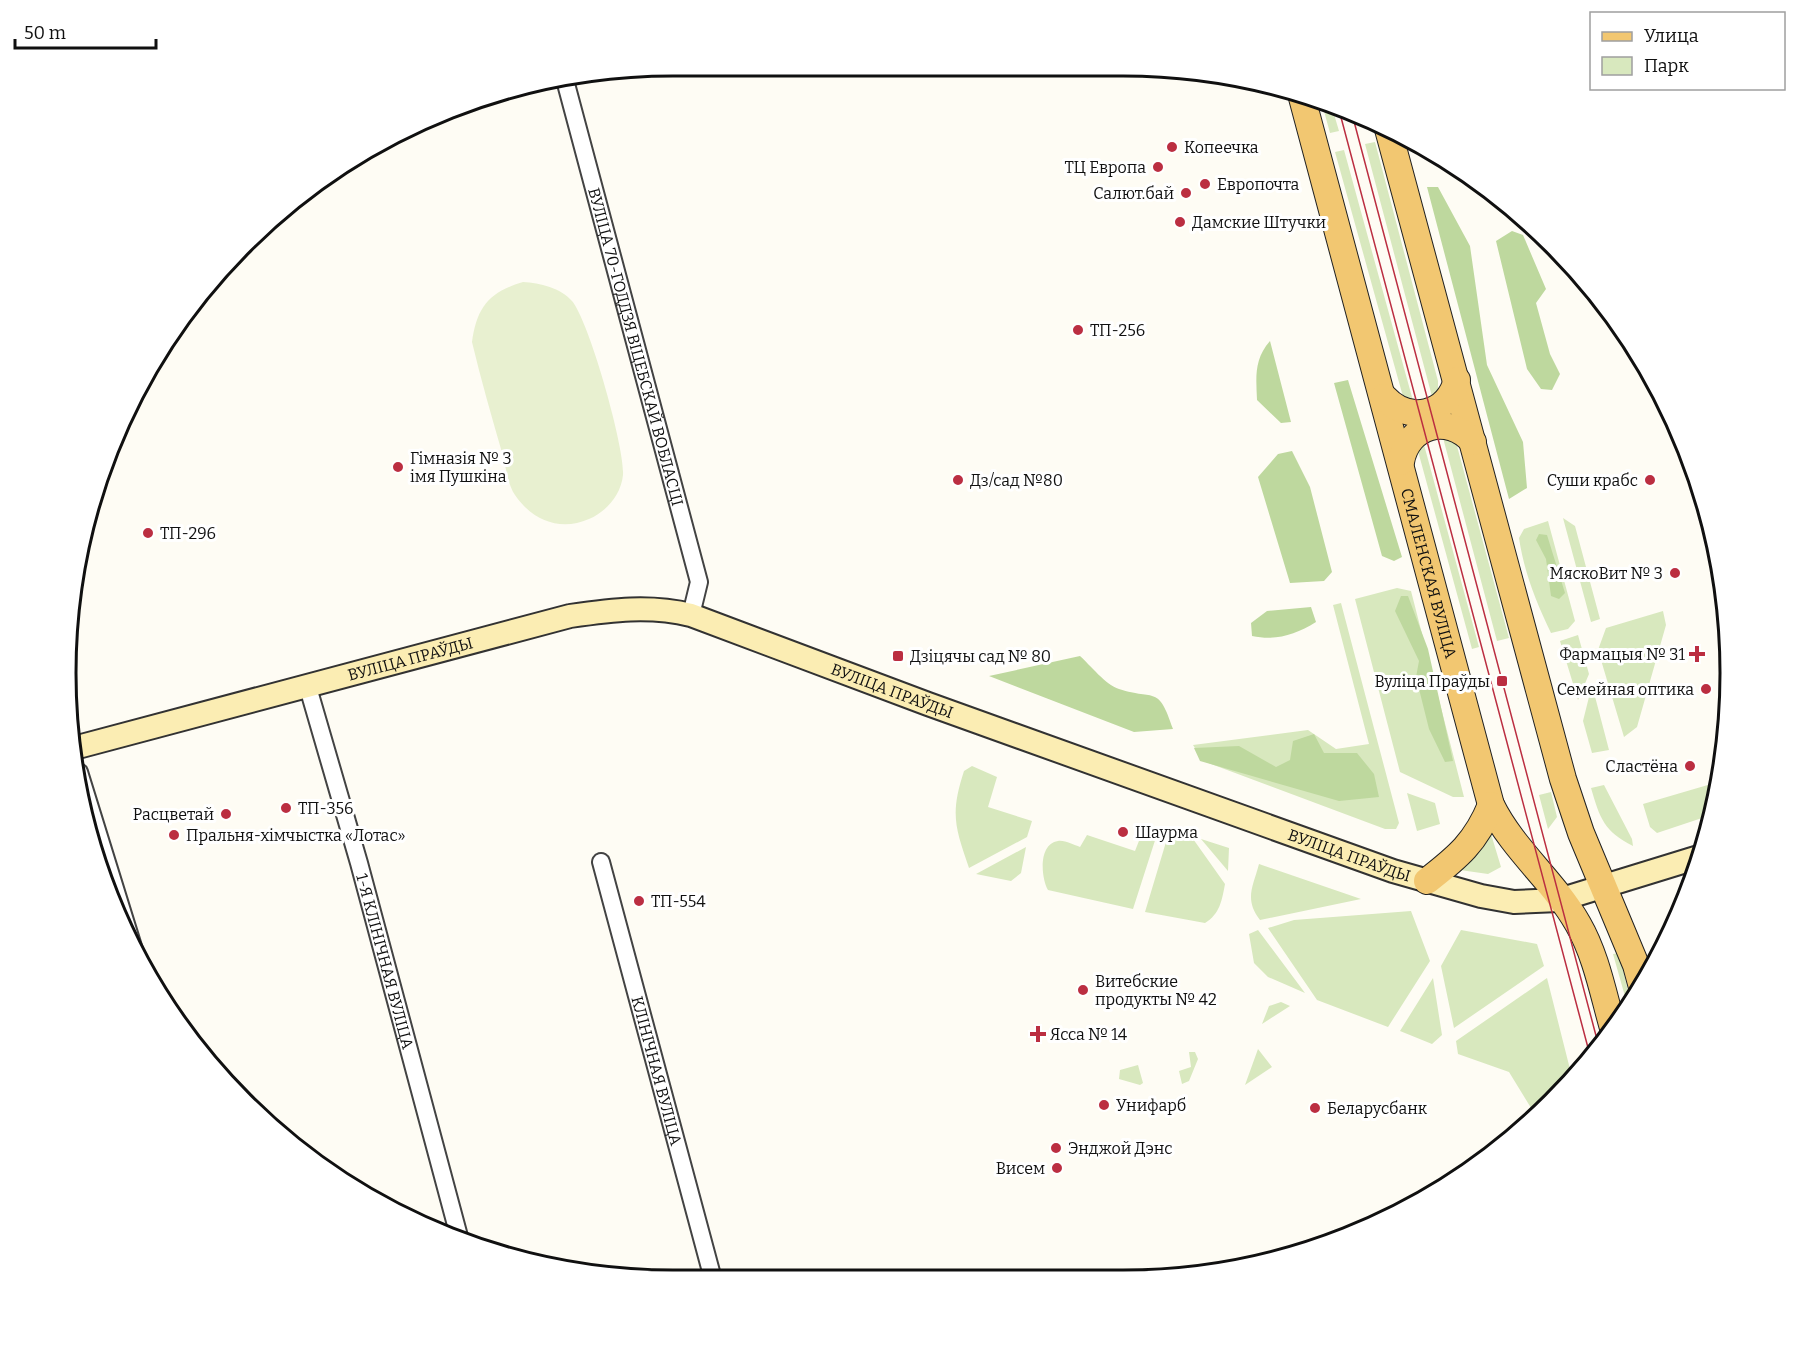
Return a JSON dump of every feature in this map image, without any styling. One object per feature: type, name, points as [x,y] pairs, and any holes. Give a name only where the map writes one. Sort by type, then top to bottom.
[{"type":"main road","name":"СМАЛЕНСКАЯ ВУЛІЦА","points":[[1304,105],[1384,397],[1491,805],[1501,826],[1577,921],[1589,945],[1610,1019]]},
{"type":"main road","points":[[1391,140],[1563,778],[1639,975]]},
{"type":"main road","points":[[1384,397],[1398,410],[1425,414],[1443,405],[1454,390],[1457,380]]},
{"type":"main road","points":[[1401,462],[1403,453],[1413,436],[1429,426],[1449,426],[1466,434],[1473,442]]},
{"type":"main road","name":"ВУЛІЦА ПРАЎДЫ","points":[[81,746],[307,684],[570,616],[639,607],[663,608],[691,615],[928,704],[1427,881],[1500,900],[1537,902],[1559,900],[1691,859]]},
{"type":"main road","points":[[1427,881],[1462,854],[1482,828],[1491,805]]},
{"type":"street","name":"ВУЛІЦА 70-ГОДДЗЯ ВІЦЕБСКАЙ ВОБЛАСЦІ","points":[[567,87],[699,582],[691,615]]},
{"type":"street","name":"1-Я КЛІНІЧНАЯ ВУЛІЦА","points":[[307,684],[359,863],[457,1230]]},
{"type":"street","name":"КЛІНІЧНАЯ ВУЛІЦА","points":[[601,862],[711,1270]]},
{"type":"green space","points":[[1324,111],[1334,115],[1339,131],[1330,133]]},
{"type":"green space","points":[[1375,142],[1438,381],[1438,394],[1434,404],[1365,144]]},
{"type":"green space","points":[[1344,150],[1415,408],[1407,403],[1402,393],[1335,152]]},
{"type":"green space","points":[[1427,187],[1438,187],[1470,246],[1487,365],[1523,442],[1527,488],[1509,499]]},
{"type":"green space","points":[[1512,231],[1523,235],[1546,289],[1536,303],[1550,354],[1560,374],[1552,390],[1541,389],[1527,369],[1496,241]]},
{"type":"green space","points":[[523,282],[550,287],[572,301],[587,333],[605,385],[618,439],[623,475],[616,496],[601,512],[578,523],[557,524],[538,517],[522,504],[513,491],[472,342],[481,310],[493,296]]},
{"type":"green space","points":[[1270,341],[1291,422],[1281,423],[1257,400],[1256,376],[1259,362]]},
{"type":"green space","points":[[1348,380],[1402,557],[1394,561],[1382,556],[1334,383]]},
{"type":"green space","points":[[1442,434],[1454,440],[1457,446],[1509,638],[1497,641]]},
{"type":"green space","points":[[1423,441],[1479,647],[1472,649],[1418,451]]},
{"type":"green space","points":[[1292,451],[1310,487],[1332,572],[1324,581],[1290,583],[1258,477],[1278,454]]},
{"type":"green space","points":[[1563,518],[1575,526],[1600,619],[1591,622]]},
{"type":"green space","points":[[1548,521],[1575,621],[1568,629],[1551,633],[1531,587],[1519,538],[1524,529]]},
{"type":"green space","points":[[1539,534],[1547,535],[1565,593],[1559,599],[1551,596],[1546,559],[1536,540]]},
{"type":"green space","points":[[1397,588],[1411,591],[1464,797],[1453,797],[1400,772],[1355,599]]},
{"type":"green space","points":[[1401,596],[1408,596],[1428,649],[1453,761],[1445,762],[1429,729],[1416,677],[1419,661],[1395,611]]},
{"type":"green space","points":[[1341,603],[1399,823],[1396,829],[1385,829],[1203,761],[1193,745],[1308,730],[1336,749],[1369,744],[1333,605]]},
{"type":"green space","points":[[1311,607],[1316,622],[1301,630],[1285,636],[1269,638],[1252,636],[1251,623],[1267,611]]},
{"type":"green space","points":[[1663,611],[1666,625],[1637,727],[1624,737],[1598,650],[1606,628]]},
{"type":"green space","points":[[1578,635],[1589,674],[1578,700],[1560,641]]},
{"type":"green space","points":[[1080,656],[1114,687],[1159,700],[1173,729],[1134,732],[989,676]]},
{"type":"green space","points":[[1592,685],[1609,750],[1592,753],[1583,721]]},
{"type":"green space","points":[[1314,734],[1324,753],[1357,753],[1374,774],[1379,797],[1339,801],[1200,761],[1194,748],[1239,746],[1276,767],[1290,760],[1293,741]]},
{"type":"green space","points":[[972,766],[997,777],[988,807],[1032,821],[1027,837],[969,868],[960,842],[956,810],[964,771]]},
{"type":"green space","points":[[1710,784],[1702,818],[1657,833],[1650,827],[1643,804]]},
{"type":"green space","points":[[1604,785],[1632,839],[1633,846],[1615,835],[1604,823],[1591,788]]},
{"type":"green space","points":[[1551,792],[1557,817],[1548,829],[1539,795]]},
{"type":"green space","points":[[1407,793],[1435,803],[1440,824],[1417,831]]},
{"type":"green space","points":[[1146,823],[1159,828],[1133,909],[1048,890],[1044,878],[1043,862],[1047,848],[1052,843],[1064,841],[1080,847],[1087,835],[1135,851]]},
{"type":"green space","points":[[1169,832],[1191,836],[1225,884],[1217,911],[1205,923],[1145,912]]},
{"type":"green space","points":[[1491,834],[1501,867],[1488,874],[1460,870],[1476,856]]},
{"type":"green space","points":[[1201,839],[1229,848],[1228,871]]},
{"type":"green space","points":[[1026,847],[1021,873],[1011,881],[976,874]]},
{"type":"green space","points":[[1259,864],[1361,899],[1260,920],[1252,906],[1251,899],[1252,886]]},
{"type":"green space","points":[[1411,911],[1430,961],[1388,1027],[1317,1000],[1268,928],[1294,920]]},
{"type":"green space","points":[[1258,930],[1305,993],[1268,977],[1254,963],[1249,934]]},
{"type":"green space","points":[[1461,930],[1537,944],[1544,966],[1454,1028],[1441,966]]},
{"type":"green space","points":[[1619,953],[1628,992],[1625,997],[1613,954]]},
{"type":"green space","points":[[1433,978],[1442,1035],[1432,1044],[1400,1031]]},
{"type":"green space","points":[[1547,978],[1570,1069],[1532,1109],[1509,1072],[1458,1054],[1456,1041]]},
{"type":"green space","points":[[1281,1002],[1290,1006],[1262,1024],[1269,1006]]},
{"type":"green space","points":[[1258,1049],[1272,1067],[1245,1085]]},
{"type":"green space","points":[[1189,1052],[1195,1052],[1198,1059],[1189,1081],[1182,1084],[1179,1071],[1191,1067]]},
{"type":"green space","points":[[1138,1065],[1143,1083],[1140,1085],[1119,1079],[1120,1070]]},
{"type":"tram line","points":[[1341,118],[1588,1048]]},
{"type":"tram line","points":[[1354,123],[1597,1038]]},
{"type":"place","name":"Копеечка","points":[[1172,147]]},
{"type":"place","name":"ТЦ Европа","points":[[1158,167]]},
{"type":"place","name":"Европочта","points":[[1205,184]]},
{"type":"place","name":"Салют.бай","points":[[1186,193]]},
{"type":"place","name":"Дамские Штучки","points":[[1180,222]]},
{"type":"place","name":"ТП-256","points":[[1078,330]]},
{"type":"place","name":"Гімназія № 3 імя Пушкіна","points":[[398,467]]},
{"type":"place","name":"Дз/сад №80","points":[[958,480]]},
{"type":"place","name":"Суши крабс","points":[[1650,480]]},
{"type":"place","name":"ТП-296","points":[[148,533]]},
{"type":"place","name":"МяскоВит № 3","points":[[1675,573]]},
{"type":"place","name":"Фармацыя № 31","points":[[1697,654]]},
{"type":"place","name":"Дзіцячы сад № 80","points":[[898,656]]},
{"type":"place","name":"Вуліца Праўды","points":[[1502,681]]},
{"type":"place","name":"Семейная оптика","points":[[1706,689]]},
{"type":"place","name":"Сластёна","points":[[1690,766]]},
{"type":"place","name":"ТП-356","points":[[286,808]]},
{"type":"place","name":"Расцветай","points":[[226,814]]},
{"type":"place","name":"Шаурма","points":[[1123,832]]},
{"type":"place","name":"Пральня-хімчыстка «Лотас»","points":[[174,835]]},
{"type":"place","name":"ТП-554","points":[[639,901]]},
{"type":"place","name":"Витебские продукты № 42","points":[[1083,990]]},
{"type":"place","name":"Ясса № 14","points":[[1038,1034]]},
{"type":"place","name":"Унифарб","points":[[1104,1105]]},
{"type":"place","name":"Беларусбанк","points":[[1315,1108]]},
{"type":"place","name":"Энджой Дэнс","points":[[1056,1148]]},
{"type":"place","name":"Висем","points":[[1057,1168]]}]
